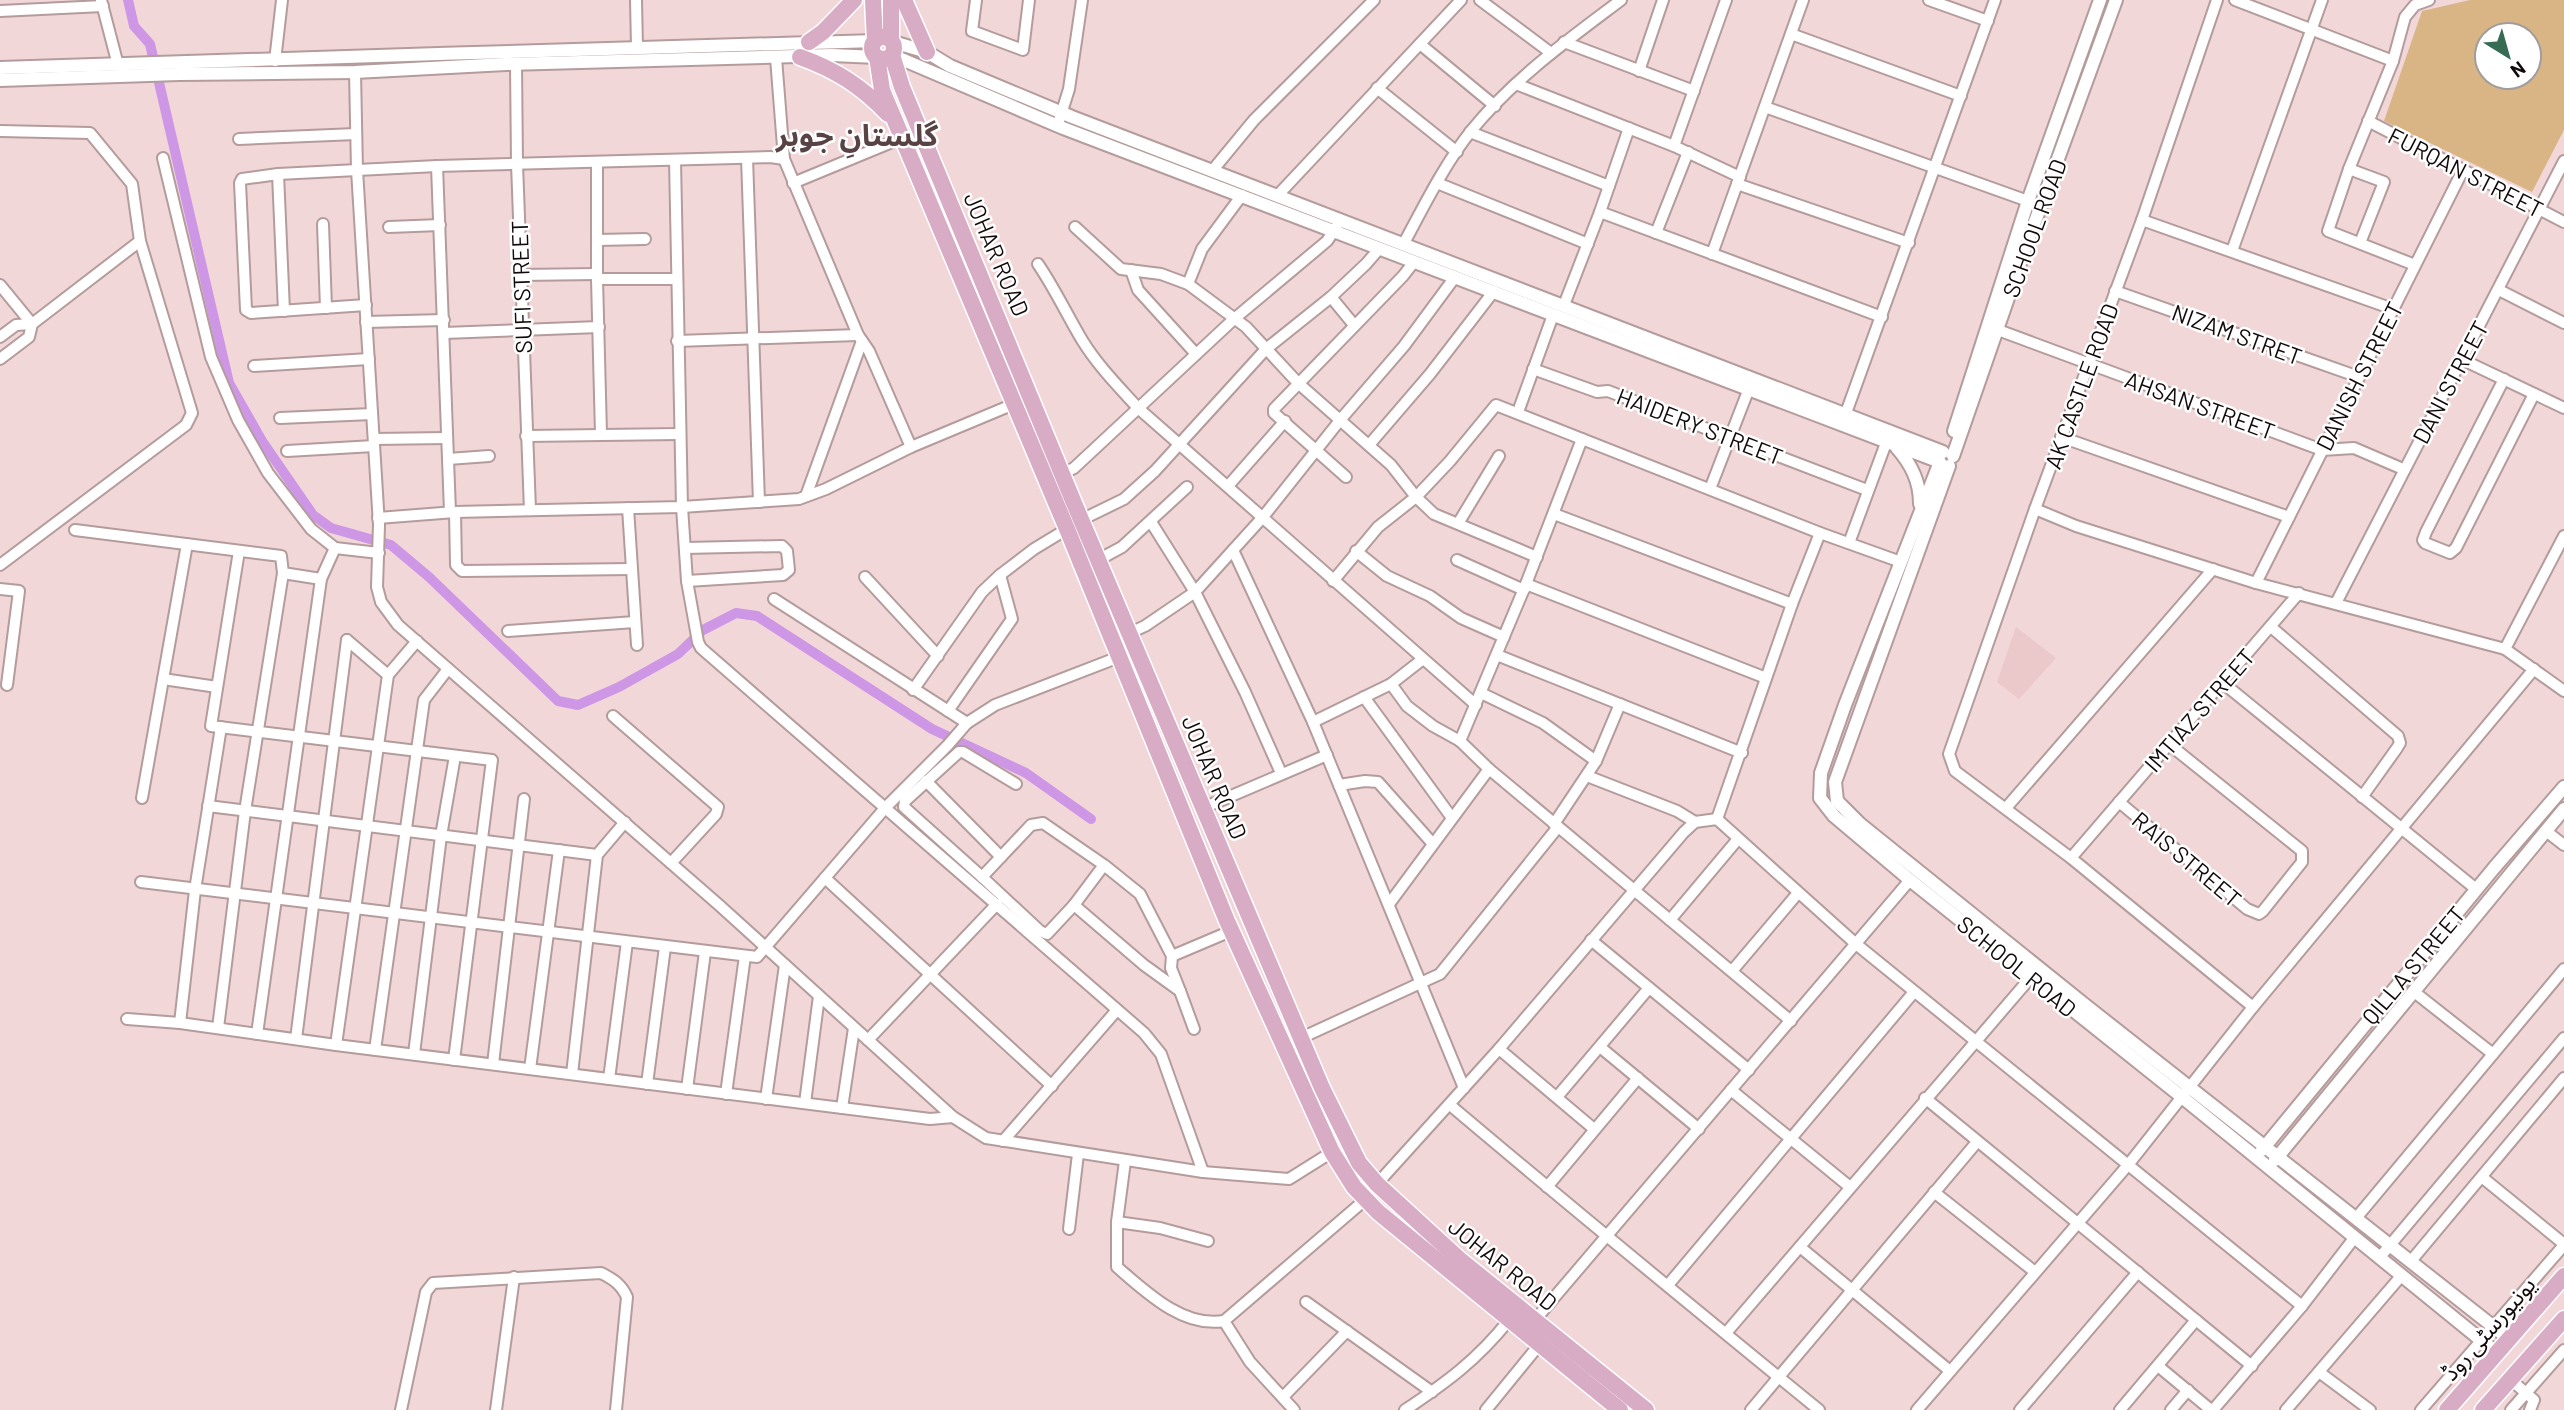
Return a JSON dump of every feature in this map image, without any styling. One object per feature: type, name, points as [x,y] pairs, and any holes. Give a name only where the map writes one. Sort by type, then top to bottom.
[{"type":"main road","points":[[809,42],[823,32],[854,0]]},
{"type":"main road","name":"JOHAR ROAD","points":[[873,0],[886,47],[1081,520],[1301,1038],[1359,1163],[1377,1184],[1459,1259],[1646,1410]]},
{"type":"main road","name":"JOHAR ROAD","points":[[891,0],[882,90],[1067,529],[1231,931],[1332,1152],[1354,1187],[1378,1212],[1620,1410]]},
{"type":"main road","points":[[904,0],[927,52]]},
{"type":"main road","points":[[800,57],[832,69],[853,82],[895,120]]},
{"type":"main road","name":"یونیورسٹی روڈ","points":[[2447,1410],[2564,1276]]},
{"type":"main road","points":[[2483,1410],[2564,1319]]},
{"type":"street","points":[[275,61],[282,0]]},
{"type":"street","points":[[636,0],[637,47]]},
{"type":"street","points":[[976,0],[972,31],[1023,50],[1029,0]]},
{"type":"street","points":[[1060,119],[1069,89],[1082,0]]},
{"type":"street","points":[[1212,171],[1254,120],[1374,0]]},
{"type":"street","points":[[1278,196],[1461,0]]},
{"type":"street","points":[[1480,0],[1551,53]]},
{"type":"street","points":[[1639,71],[1663,0]]},
{"type":"street","points":[[1674,146],[1726,0]]},
{"type":"street","points":[[1712,254],[1803,0]]},
{"type":"street","points":[[1929,0],[1988,21]]},
{"type":"street","points":[[1846,413],[1995,0]]},
{"type":"street","name":"SCHOOL ROAD","points":[[2100,0],[2028,201],[2020,247],[1998,330],[1946,457],[1912,531],[1821,774],[1821,798],[1834,816],[1869,838],[2085,1005],[2186,1092],[2256,1158],[2497,1353]]},
{"type":"street","name":"SCHOOL ROAD","points":[[2116,0],[2020,247],[1946,457],[1925,537],[1835,782],[1837,801],[1910,880],[2031,977],[2186,1092],[2266,1145],[2509,1339]]},
{"type":"street","name":"AK CASTLE ROAD","points":[[2006,808],[1955,771],[1950,754],[1952,743],[2142,220],[2217,0]]},
{"type":"street","points":[[2235,0],[2393,61]]},
{"type":"street","points":[[2232,251],[2322,0]]},
{"type":"street","points":[[2415,265],[2328,231],[2349,169],[2393,61],[2405,17],[2415,5],[2429,0]]},
{"type":"street","points":[[1404,243],[1437,183],[1470,132],[1516,84],[1617,1]]},
{"type":"street","points":[[3,8],[102,3],[125,69]]},
{"type":"street","points":[[1791,34],[1961,96]]},
{"type":"street","points":[[0,68],[340,66],[637,47],[809,42],[927,52],[950,66],[1060,119],[1278,196],[1379,248],[1414,262],[1891,444],[1946,457]]},
{"type":"street","points":[[1564,43],[1694,91]]},
{"type":"street","points":[[1420,44],[1495,106]]},
{"type":"street","points":[[179,68],[275,61],[340,66],[355,72],[516,64],[800,57],[886,47],[1242,195],[1337,226],[1404,243],[1846,413],[1946,457]]},
{"type":"street","points":[[776,58],[784,159],[860,338],[869,351],[911,447]]},
{"type":"street","name":"SUFI STREET","points":[[516,64],[520,275],[530,510]]},
{"type":"street","points":[[0,80],[125,69]]},
{"type":"street","points":[[355,72],[357,170],[379,521],[377,587],[381,602],[398,625],[625,822],[953,1117],[986,1138],[1203,1172],[1289,1179],[1332,1152]]},
{"type":"street","points":[[1516,84],[1688,152],[1739,180],[1909,243]]},
{"type":"street","points":[[1377,88],[1457,152]]},
{"type":"street","points":[[1765,107],[1935,170],[2028,201]]},
{"type":"street","name":"FURQAN STREET","points":[[2368,121],[2564,222]]},
{"type":"street","points":[[1564,305],[1629,128]]},
{"type":"street","points":[[0,131],[85,132],[95,137],[131,184],[140,241],[191,413],[191,419],[186,425],[0,565]]},
{"type":"street","points":[[1470,132],[1609,186]]},
{"type":"street","points":[[239,139],[356,134]]},
{"type":"street","points":[[793,183],[902,138]]},
{"type":"street","points":[[1656,233],[1688,152]]},
{"type":"street","points":[[747,158],[760,502]]},
{"type":"street","points":[[163,159],[211,357],[238,420],[268,473],[311,529],[335,548],[379,550]]},
{"type":"street","points":[[366,305],[251,313],[244,308],[240,183],[244,177],[437,166],[784,159]]},
{"type":"street","points":[[675,160],[682,507],[687,581],[696,638],[701,648],[1144,1033],[1161,1054],[1203,1172]]},
{"type":"street","name":"DANI STREET","points":[[2336,603],[2564,161]]},
{"type":"street","points":[[597,162],[601,434]]},
{"type":"street","points":[[437,166],[448,459],[457,567],[463,571],[632,569]]},
{"type":"street","points":[[2349,169],[2384,183],[2360,243]]},
{"type":"street","name":"DANISH STREET","points":[[2256,583],[2463,170]]},
{"type":"street","points":[[278,174],[284,311]]},
{"type":"street","points":[[1437,183],[1588,244]]},
{"type":"street","points":[[1188,284],[1202,249],[1242,195]]},
{"type":"street","points":[[1600,212],[1882,317]]},
{"type":"street","points":[[2142,220],[2393,309]]},
{"type":"street","points":[[323,224],[326,308]]},
{"type":"street","points":[[389,228],[440,225]]},
{"type":"street","points":[[1062,474],[1074,468],[1234,319],[1327,241],[1337,226]]},
{"type":"street","points":[[1075,227],[1121,270],[1161,274],[1188,284],[1245,327],[1298,383],[1391,465],[1416,497],[1434,514],[1459,522],[1536,557]]},
{"type":"street","points":[[597,240],[645,239]]},
{"type":"street","points":[[0,337],[16,325],[32,324],[140,241]]},
{"type":"street","points":[[1081,520],[1124,499],[1155,471],[1266,349],[1331,297],[1379,248]]},
{"type":"street","points":[[1346,477],[1274,413],[1274,409],[1414,262]]},
{"type":"street","points":[[1038,264],[1057,291],[1082,340],[1102,369],[1138,408],[1476,705]]},
{"type":"street","points":[[1131,271],[1138,290],[1196,354]]},
{"type":"street","points":[[520,275],[677,279]]},
{"type":"street","points":[[1112,641],[1145,626],[1195,592],[1263,517],[1341,419],[1404,346],[1455,277]]},
{"type":"street","points":[[0,285],[32,324]]},
{"type":"street","points":[[2499,290],[2564,323]]},
{"type":"street","points":[[1369,445],[1430,374],[1494,291]]},
{"type":"street","name":"NIZAM STRET","points":[[2115,291],[2359,377]]},
{"type":"street","points":[[1331,297],[1354,325]]},
{"type":"street","points":[[1518,412],[1553,315]]},
{"type":"street","points":[[366,322],[444,320]]},
{"type":"street","points":[[0,359],[29,337],[32,324]]},
{"type":"street","points":[[444,333],[598,327]]},
{"type":"street","name":"AHSAN STREET","points":[[1998,330],[2322,450],[2354,449],[2403,469]]},
{"type":"street","points":[[677,341],[860,338]]},
{"type":"street","points":[[806,496],[860,338]]},
{"type":"street","points":[[254,366],[369,359]]},
{"type":"street","points":[[2463,360],[2564,408]]},
{"type":"street","name":"HAIDERY STREET","points":[[1533,369],[1597,392],[1608,391],[1867,490]]},
{"type":"street","points":[[2504,379],[2426,532],[2423,540],[2425,543],[2451,553],[2456,548],[2534,394]]},
{"type":"street","points":[[1710,489],[1748,391]]},
{"type":"street","points":[[379,521],[452,512],[682,507],[799,499],[826,489],[911,447],[1014,404]]},
{"type":"street","points":[[1333,581],[1378,527],[1416,497],[1450,461],[1496,405],[1820,533],[1901,562]]},
{"type":"street","points":[[280,418],[372,414]]},
{"type":"street","points":[[1228,486],[1285,421]]},
{"type":"street","points":[[526,436],[679,434]]},
{"type":"street","points":[[287,451],[447,438]]},
{"type":"street","points":[[2062,438],[2289,517]]},
{"type":"street","points":[[1460,741],[1525,587],[1583,439]]},
{"type":"street","points":[[1849,543],[1867,490],[1891,444]]},
{"type":"street","points":[[1891,444],[1907,460],[1916,476],[1920,512]]},
{"type":"street","points":[[448,459],[489,456]]},
{"type":"street","points":[[1459,522],[1499,456]]},
{"type":"street","points":[[1098,560],[1122,547],[1187,487]]},
{"type":"street","points":[[628,508],[637,645]]},
{"type":"street","points":[[2035,509],[2076,526],[2256,583],[2505,649],[2564,691]]},
{"type":"street","points":[[1554,514],[1792,604]]},
{"type":"street","points":[[1151,522],[1195,592],[1245,692],[1281,773]]},
{"type":"street","points":[[913,690],[982,592],[1034,549],[1067,529]]},
{"type":"street","points":[[75,530],[281,556],[283,573],[245,811],[218,1028]]},
{"type":"street","points":[[1912,531],[1925,537]]},
{"type":"street","points":[[1717,819],[1792,604],[1820,533]]},
{"type":"street","points":[[2505,649],[2564,536]]},
{"type":"street","points":[[142,799],[187,544]]},
{"type":"street","points":[[685,548],[782,546],[787,551],[789,570],[783,575],[687,581]]},
{"type":"street","points":[[257,1034],[321,579],[335,548]]},
{"type":"street","points":[[1233,550],[1313,722],[1464,1088]]},
{"type":"street","points":[[239,551],[211,726],[492,760],[454,1059]]},
{"type":"street","points":[[1356,551],[1387,576],[1430,596],[1461,618],[1504,637]]},
{"type":"street","points":[[1457,560],[1766,678]]},
{"type":"street","points":[[2213,569],[2006,808],[2253,1007]]},
{"type":"street","points":[[283,573],[321,579]]},
{"type":"street","points":[[948,711],[1012,619],[1000,575]]},
{"type":"street","points":[[865,578],[937,656]]},
{"type":"street","points":[[0,589],[19,591],[7,685]]},
{"type":"street","name":"IMTIAZ STREET","points":[[2071,858],[2299,593]]},
{"type":"street","points":[[774,599],[948,711],[963,727]]},
{"type":"street","points":[[508,631],[635,622]]},
{"type":"street","points":[[2270,627],[2399,740],[2398,748],[2362,797]]},
{"type":"street","points":[[296,1039],[347,640],[388,675]]},
{"type":"street","points":[[336,1045],[388,675],[416,641]]},
{"type":"street","points":[[1497,655],[1742,753]]},
{"type":"street","points":[[141,882],[757,957],[886,807],[963,727],[995,705],[1119,657]]},
{"type":"street","points":[[1313,722],[1391,684],[1423,659]]},
{"type":"street","points":[[375,1050],[424,700],[448,669]]},
{"type":"street","points":[[1917,1410],[2128,1165],[2253,1007],[2534,669]]},
{"type":"street","points":[[163,679],[217,687]]},
{"type":"street","points":[[2223,683],[2476,889]]},
{"type":"street","points":[[1391,684],[1406,706],[1460,741],[1489,769],[1791,1021]]},
{"type":"street","points":[[1480,693],[1543,723],[1596,761]]},
{"type":"street","points":[[1364,697],[1452,818]]},
{"type":"street","points":[[1301,1038],[1440,974],[1556,825],[1596,761],[1620,705]]},
{"type":"street","points":[[613,716],[718,807],[716,814],[671,863]]},
{"type":"street","points":[[180,1023],[195,890],[221,727]]},
{"type":"street","name":"RAIS STREET","points":[[2119,802],[2247,909],[2259,914],[2263,911],[2302,862],[2302,851],[2170,745]]},
{"type":"street","points":[[1016,784],[963,752],[955,755],[926,781],[905,801],[904,807],[1044,933],[1050,933],[1104,865]]},
{"type":"street","points":[[1203,808],[1326,755]]},
{"type":"street","points":[[414,1055],[441,835],[455,756]]},
{"type":"street","points":[[1388,904],[1489,769]]},
{"type":"street","points":[[1587,776],[1677,811],[1695,821],[1717,819],[1856,944],[2302,1306]]},
{"type":"street","points":[[926,781],[1001,857]]},
{"type":"street","points":[[1339,785],[1378,782],[1433,844]]},
{"type":"street","name":"QILLA STREET","points":[[2256,1158],[2476,889],[2564,787]]},
{"type":"street","points":[[493,1065],[524,799]]},
{"type":"street","points":[[208,806],[597,855]]},
{"type":"street","name":"QILLA STREET","points":[[2268,1168],[2564,809]]},
{"type":"street","points":[[1377,1184],[1450,1105],[1695,821]]},
{"type":"street","points":[[572,1074],[597,855],[625,822]]},
{"type":"street","points":[[982,877],[1031,825],[1043,823],[1104,865],[1140,894],[1172,956],[1171,968],[1194,1029]]},
{"type":"street","points":[[2546,831],[2564,845]]},
{"type":"street","points":[[1670,920],[1738,839]]},
{"type":"street","points":[[530,1069],[559,850]]},
{"type":"street","points":[[825,878],[1052,1086]]},
{"type":"street","points":[[1535,1320],[1910,880]]},
{"type":"street","points":[[1732,971],[1798,893]]},
{"type":"street","points":[[868,1040],[996,904]]},
{"type":"street","points":[[1074,905],[1144,965],[1180,991]]},
{"type":"street","points":[[1172,956],[1231,931]]},
{"type":"street","points":[[1591,940],[1749,1070]]},
{"type":"street","points":[[609,1079],[627,942]]},
{"type":"street","points":[[647,1084],[665,947]]},
{"type":"street","points":[[687,1089],[705,952]]},
{"type":"street","points":[[726,1094],[745,956]]},
{"type":"street","points":[[766,1099],[785,965]]},
{"type":"street","points":[[2357,1217],[2564,969]]},
{"type":"street","points":[[1726,1334],[2031,977]]},
{"type":"street","points":[[1557,1097],[1649,988]]},
{"type":"street","points":[[2413,991],[2493,1054]]},
{"type":"street","points":[[1668,1284],[1914,992]]},
{"type":"street","points":[[805,1104],[819,996]]},
{"type":"street","points":[[1003,1141],[1117,1010]]},
{"type":"street","points":[[127,1019],[180,1023],[930,1119],[953,1117]]},
{"type":"street","points":[[842,1108],[854,1028]]},
{"type":"street","points":[[2380,1257],[2564,1038]]},
{"type":"street","points":[[1600,1046],[1699,1129]]},
{"type":"street","points":[[1499,1048],[1594,1129]]},
{"type":"street","points":[[1547,1188],[1638,1078]]},
{"type":"street","points":[[2411,1261],[2564,1078]]},
{"type":"street","points":[[1731,1090],[1850,1187]]},
{"type":"street","points":[[1925,1098],[2252,1366]]},
{"type":"street","points":[[1450,1105],[1606,1238],[1668,1284],[1819,1410]]},
{"type":"street","points":[[1751,1410],[1978,1142]]},
{"type":"street","points":[[1069,1229],[1078,1154]]},
{"type":"street","points":[[1125,1161],[1117,1222],[1117,1267],[1147,1294],[1176,1312],[1209,1324],[1224,1321],[1366,1199]]},
{"type":"street","points":[[2421,1410],[2564,1245],[2483,1178]]},
{"type":"street","points":[[1934,1192],[2035,1272]]},
{"type":"street","points":[[1117,1222],[1160,1228],[1208,1241]]},
{"type":"street","points":[[2158,1366],[2212,1410],[2302,1306],[2355,1237]]},
{"type":"street","points":[[1800,1247],[1950,1371]]},
{"type":"street","points":[[2020,1410],[2138,1272]]},
{"type":"street","points":[[401,1410],[429,1287],[441,1281],[601,1273],[623,1288],[627,1297],[616,1410]]},
{"type":"street","points":[[2286,1410],[2402,1275]]},
{"type":"street","points":[[496,1410],[514,1277]]},
{"type":"street","points":[[1306,1302],[1432,1392]]},
{"type":"street","points":[[1405,1410],[1458,1374],[1487,1349],[1509,1320]]},
{"type":"street","points":[[2120,1410],[2196,1320]]},
{"type":"street","points":[[1224,1321],[1250,1362],[1294,1410]]},
{"type":"street","points":[[1283,1397],[1347,1331]]},
{"type":"street","points":[[1486,1410],[1539,1345]]},
{"type":"street","points":[[2511,1410],[2564,1350]]},
{"type":"street","points":[[2319,1371],[2370,1410]]},
{"type":"street","points":[[2510,1379],[2534,1400],[2530,1410]]},
{"type":"street","points":[[2171,1410],[2188,1391]]},
{"type":"shaded area","points":[[2470,0],[2564,0],[2564,130],[2532,192],[2384,121],[2422,11]]},
{"type":"shaded area","points":[[2016,627],[2056,658],[2019,699],[1997,682]]},
{"type":"waterway","points":[[128,0],[134,26],[150,44],[229,383],[262,441],[313,515],[331,528],[391,545],[429,577],[558,701],[578,705],[619,687],[678,654],[703,630],[736,613],[757,616],[932,729],[1026,773],[1091,819]]},
{"type":"district","name":"گلستانِ جوہر","points":[[857,134]]}]
